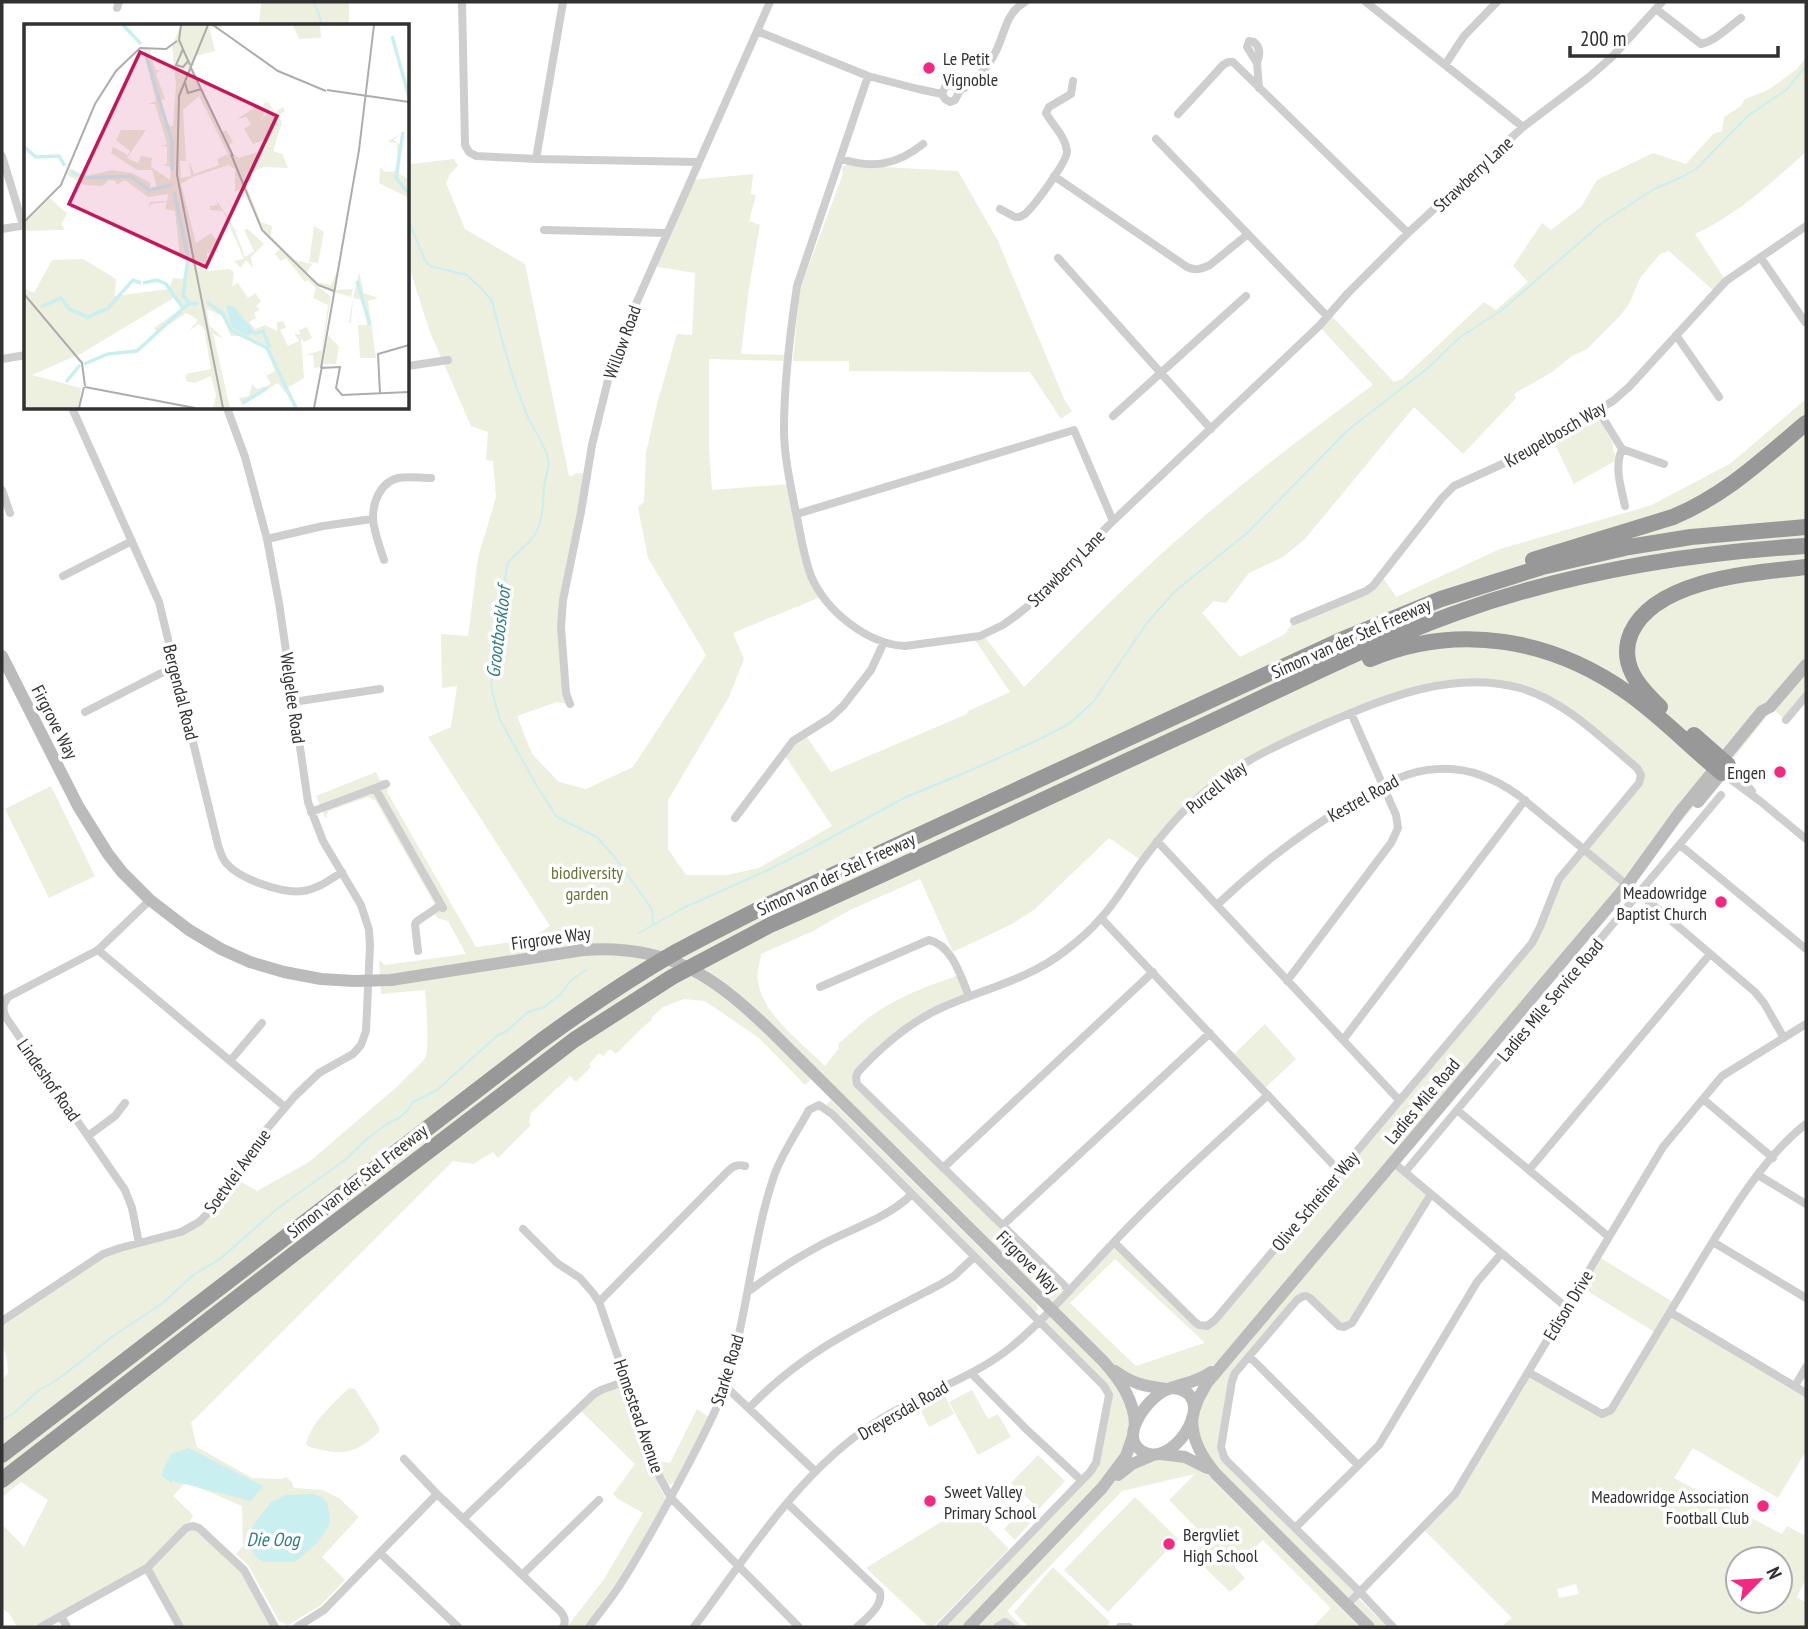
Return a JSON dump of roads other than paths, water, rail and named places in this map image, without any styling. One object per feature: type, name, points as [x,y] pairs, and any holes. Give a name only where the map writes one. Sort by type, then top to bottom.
[{"type":"highway","points":[[1441,598],[1513,567],[1692,509],[1737,481],[1806,423]]},
{"type":"highway","name":"Simon van der Stel Freeway","points":[[2,1455],[591,1004],[668,957],[763,907],[1341,640],[1441,598],[1542,567],[1629,547],[1691,537],[1806,527]]},
{"type":"highway","name":"Simon van der Stel Freeway","points":[[2,1480],[574,1040],[672,977],[769,925],[1401,635],[1489,602],[1555,583],[1641,564],[1702,555],[1806,546]]},
{"type":"highway","points":[[1722,766],[1636,681],[1630,670],[1627,649],[1635,626],[1643,615],[1663,600],[1690,587],[1740,575],[1806,567]]},
{"type":"highway","points":[[1196,729],[1222,722],[1396,650],[1434,641],[1496,641],[1548,652],[1597,672],[1722,766]]},
{"type":"street","points":[[462,2],[466,145],[471,154],[536,159],[698,162]]},
{"type":"street","points":[[536,159],[563,2]]},
{"type":"street","name":"Willow Road","points":[[570,704],[566,693],[561,627],[563,600],[592,445],[611,368],[667,233],[770,2]]},
{"type":"street","points":[[757,30],[868,76],[942,93],[950,85],[960,90],[974,79],[995,54],[1011,13],[1025,2]]},
{"type":"street","points":[[1366,2],[1523,127]]},
{"type":"street","points":[[1445,65],[1464,36],[1497,2]]},
{"type":"street","points":[[1659,5],[1701,44],[1713,39],[1741,18]]},
{"type":"street","name":"Strawberry Lane","points":[[868,76],[801,272],[794,310],[784,430],[785,449],[810,573],[823,596],[843,617],[884,642],[895,646],[915,645],[990,632],[1027,607],[1319,326],[1408,233],[1523,127],[1612,57],[1659,5]]},
{"type":"street","points":[[1178,114],[1223,65],[1228,62],[1235,64],[1408,233]]},
{"type":"street","points":[[1257,63],[1259,88]]},
{"type":"street","points":[[1000,209],[1015,217],[1023,215],[1068,154],[1060,133],[1046,113],[1050,106],[1071,94],[1073,81]]},
{"type":"street","points":[[1156,139],[1327,316]]},
{"type":"street","points":[[841,159],[859,163],[888,163],[911,153],[923,144]]},
{"type":"street","points":[[2,156],[24,222]]},
{"type":"street","points":[[1054,176],[1193,270],[1210,265],[1248,234]]},
{"type":"street","points":[[2,229],[24,225]]},
{"type":"street","name":"Kreupelbosch Way","points":[[1294,621],[1373,586],[1454,486],[1520,456],[1621,394],[1726,281],[1806,226]]},
{"type":"street","points":[[544,230],[667,233]]},
{"type":"street","points":[[1058,258],[1211,429]]},
{"type":"street","points":[[1761,258],[1805,322]]},
{"type":"street","points":[[1113,416],[1247,296]]},
{"type":"street","points":[[1676,335],[1719,397]]},
{"type":"street","points":[[2,359],[24,355]]},
{"type":"street","points":[[410,366],[448,360]]},
{"type":"street","name":"Bergendal Road","points":[[73,410],[156,592],[218,845],[227,865],[260,883],[291,892],[314,889],[342,872]]},
{"type":"street","name":"Welgelee Road","points":[[228,410],[246,457],[267,539],[308,802],[323,842],[361,905],[369,930],[369,981]]},
{"type":"street","points":[[1598,410],[1622,449],[1664,464]]},
{"type":"street","points":[[797,514],[1074,430],[1113,522]]},
{"type":"street","points":[[1622,449],[1618,468],[1625,506]]},
{"type":"street","points":[[383,560],[372,519],[384,484],[398,478],[431,478]]},
{"type":"street","points":[[2,491],[10,513]]},
{"type":"street","points":[[267,539],[323,526],[372,519]]},
{"type":"street","points":[[63,576],[132,541]]},
{"type":"street","points":[[735,818],[793,741],[830,718],[843,706],[871,670],[884,642]]},
{"type":"street","name":"Firgrove Way","points":[[2,656],[92,830],[122,872],[150,900],[205,941],[250,962],[302,976],[369,981],[391,980],[583,950],[626,950],[670,960],[721,987],[759,1020],[1104,1362],[1128,1397],[1134,1413],[1134,1431]]},
{"type":"street","name":"Ladies Mile Road","points":[[1193,1414],[1203,1390],[1228,1359],[1627,884],[1679,813],[1722,766],[1762,711],[1770,707],[1806,665]]},
{"type":"street","points":[[85,712],[175,666]]},
{"type":"street","name":"Purcell Way","points":[[943,1168],[860,1088],[856,1081],[858,1072],[896,1035],[925,1016],[1038,969],[1063,953],[1101,918],[1157,841],[1185,810],[1237,767],[1274,746],[1390,697],[1434,686],[1482,683],[1520,688],[1544,697],[1570,713],[1639,771]]},
{"type":"street","points":[[293,702],[380,689]]},
{"type":"street","points":[[1786,720],[1806,696]]},
{"type":"street","points":[[1287,981],[1396,834],[1396,815],[1350,713]]},
{"type":"street","points":[[1722,766],[1760,802],[1806,839]]},
{"type":"street","name":"Kestrel Road","points":[[1217,905],[1293,840],[1382,785],[1419,771],[1449,769],[1474,772],[1500,783],[1525,800],[1627,884]]},
{"type":"street","name":"Olive Schreiner Way","points":[[1114,1242],[1195,1322],[1207,1326],[1215,1320],[1532,943],[1559,879],[1639,783],[1639,771]]},
{"type":"street","points":[[312,812],[386,784]]},
{"type":"street","points":[[375,788],[442,907],[416,922],[418,951]]},
{"type":"street","name":"Ladies Mile Service Road","points":[[1405,1172],[1721,794]]},
{"type":"street","points":[[1343,1040],[1525,800]]},
{"type":"street","points":[[1157,841],[1399,1100]]},
{"type":"street","points":[[1680,845],[1806,949]]},
{"type":"street","points":[[1639,893],[1755,992],[1784,1038]]},
{"type":"street","name":"Lindeshof Road","points":[[139,1243],[132,1208],[120,1182],[7,1019],[3,1006],[8,997],[98,950],[150,900]]},
{"type":"street","points":[[1101,918],[1340,1172]]},
{"type":"street","points":[[820,987],[929,940],[947,952],[969,996]]},
{"type":"street","points":[[98,950],[285,1107]]},
{"type":"street","points":[[1529,1170],[1710,954]]},
{"type":"street","points":[[1069,1290],[943,1168],[1153,972]]},
{"type":"street","name":"Soetvlei Avenue","points":[[2,1321],[95,1258],[112,1250],[181,1233],[207,1215],[247,1154],[285,1107],[319,1073],[353,1054],[361,1045],[366,1031],[369,981]]},
{"type":"street","points":[[230,1060],[262,1023]]},
{"type":"street","name":"Edison Drive","points":[[1347,1605],[1451,1500],[1663,1147],[1728,1072],[1806,1024]]},
{"type":"street","points":[[1003,1225],[1210,1033]]},
{"type":"street","name":"Dreyersdal Road","points":[[694,1627],[787,1503],[815,1471],[875,1422],[916,1398],[990,1363],[1013,1346],[1165,1191],[1268,1095]]},
{"type":"street","points":[[1703,1099],[1773,1158]]},
{"type":"street","points":[[88,1136],[115,1116],[125,1103]]},
{"type":"street","name":"Starke Road","points":[[589,1627],[619,1587],[671,1498],[708,1426],[725,1386],[749,1291],[765,1206],[776,1173],[809,1110],[818,1105],[826,1109],[911,1195]]},
{"type":"street","points":[[1457,1110],[1609,1237]]},
{"type":"street","points":[[1528,1372],[1602,1414],[1611,1410],[1737,1203],[1758,1175],[1806,1124]]},
{"type":"street","points":[[1394,1163],[1566,1307]]},
{"type":"street","points":[[599,1302],[732,1167],[746,1166]]},
{"type":"street","points":[[1758,1175],[1806,1204]]},
{"type":"street","points":[[749,1291],[818,1246],[885,1215],[911,1195],[1108,1392],[1096,1463],[1090,1472],[940,1627]]},
{"type":"street","points":[[1393,1627],[1224,1457],[1221,1447],[1233,1377],[1303,1296],[1310,1298],[1339,1326],[1352,1324],[1430,1195]]},
{"type":"street","name":"Homestead Avenue","points":[[523,1229],[557,1263],[580,1278],[599,1302],[660,1478],[671,1498],[799,1627]]},
{"type":"street","points":[[1713,1242],[1806,1298]]},
{"type":"street","points":[[1296,1528],[1379,1445],[1477,1283],[1501,1254]]},
{"type":"street","points":[[748,1408],[783,1374],[806,1357],[849,1331],[941,1284],[974,1257]]},
{"type":"street","points":[[1670,1312],[1806,1394]]},
{"type":"street","points":[[1250,1357],[1358,1465]]},
{"type":"street","name":"Ladies Mile Road","points":[[1170,1388],[1200,1380],[1228,1359]]},
{"type":"street","name":"Firgrove Way","points":[[1104,1362],[1138,1384],[1170,1388]]},
{"type":"street","points":[[1795,1386],[1806,1367]]},
{"type":"street","points":[[971,1373],[1081,1480]]},
{"type":"street","points":[[463,1519],[594,1394],[626,1381]]},
{"type":"street","points":[[725,1386],[815,1471]]},
{"type":"street","points":[[1102,1488],[1126,1456],[1139,1415],[1147,1404],[1170,1388],[1181,1388],[1193,1400],[1193,1432],[1204,1459],[1369,1627]]},
{"type":"street","points":[[969,1627],[1102,1488],[1127,1467],[1171,1448],[1182,1437],[1193,1414]]},
{"type":"street","points":[[1134,1431],[1136,1446],[1140,1450],[1157,1455],[1190,1458],[1216,1474]]},
{"type":"street","points":[[404,1459],[561,1612],[564,1624]]},
{"type":"street","points":[[297,1627],[324,1610],[437,1494]]},
{"type":"street","points":[[522,1575],[599,1500]]},
{"type":"street","points":[[787,1503],[880,1592],[880,1603],[858,1627]]},
{"type":"street","points":[[41,1627],[147,1568],[188,1527],[193,1527],[199,1528],[244,1570],[275,1627]]},
{"type":"street","points":[[380,1553],[458,1627]]},
{"type":"street","points":[[147,1568],[180,1627]]},
{"type":"street","points":[[61,1616],[67,1627]]},
{"type":"street","points":[[1120,1627],[1128,1627]]},
{"type":"water","points":[[189,1448],[263,1486],[251,1501],[172,1481],[172,1484],[161,1475],[171,1454]]},
{"type":"water","name":"Die Oog","points":[[313,1494],[327,1502],[330,1517],[329,1526],[316,1544],[295,1562],[264,1562],[257,1558],[248,1545],[248,1535],[271,1502],[286,1495]]},
{"type":"waterway","name":"Grootboskloof","points":[[314,2],[322,24]]},
{"type":"waterway","points":[[639,933],[683,908],[810,849],[904,798],[983,765],[1070,723],[1093,702],[1147,623],[1174,592],[1246,534],[1348,430],[1428,368],[1460,337],[1502,310],[1602,223],[1654,189],[1696,169],[1749,115],[1786,90],[1806,66]]},
{"type":"waterway","name":"Grootboskloof","points":[[410,225],[430,266],[467,275],[492,301],[516,387],[548,459],[538,528],[507,565],[491,687],[500,720],[557,817],[597,837],[652,909],[653,924]]},
{"type":"waterway","points":[[2,1420],[116,1334],[163,1303],[192,1276],[220,1259],[278,1208],[345,1160],[368,1138],[399,1118],[413,1102],[437,1090],[498,1035],[507,1031],[528,1012],[544,1007],[560,995],[571,980],[586,970]]},
{"type":"place","name":"Le Petit Vignoble","points":[[929,68]]},
{"type":"place","name":"Engen","points":[[1780,772]]},
{"type":"place","name":"Meadowridge Baptist Church","points":[[1721,902]]},
{"type":"place","name":"Sweet Valley Primary School","points":[[930,1501]]},
{"type":"place","name":"Meadowridge Association Football Club","points":[[1763,1506]]},
{"type":"place","name":"Bergvliet High School","points":[[1169,1544]]},
{"type":"park label","name":"biodiversity garden","points":[[587,882]]}]
